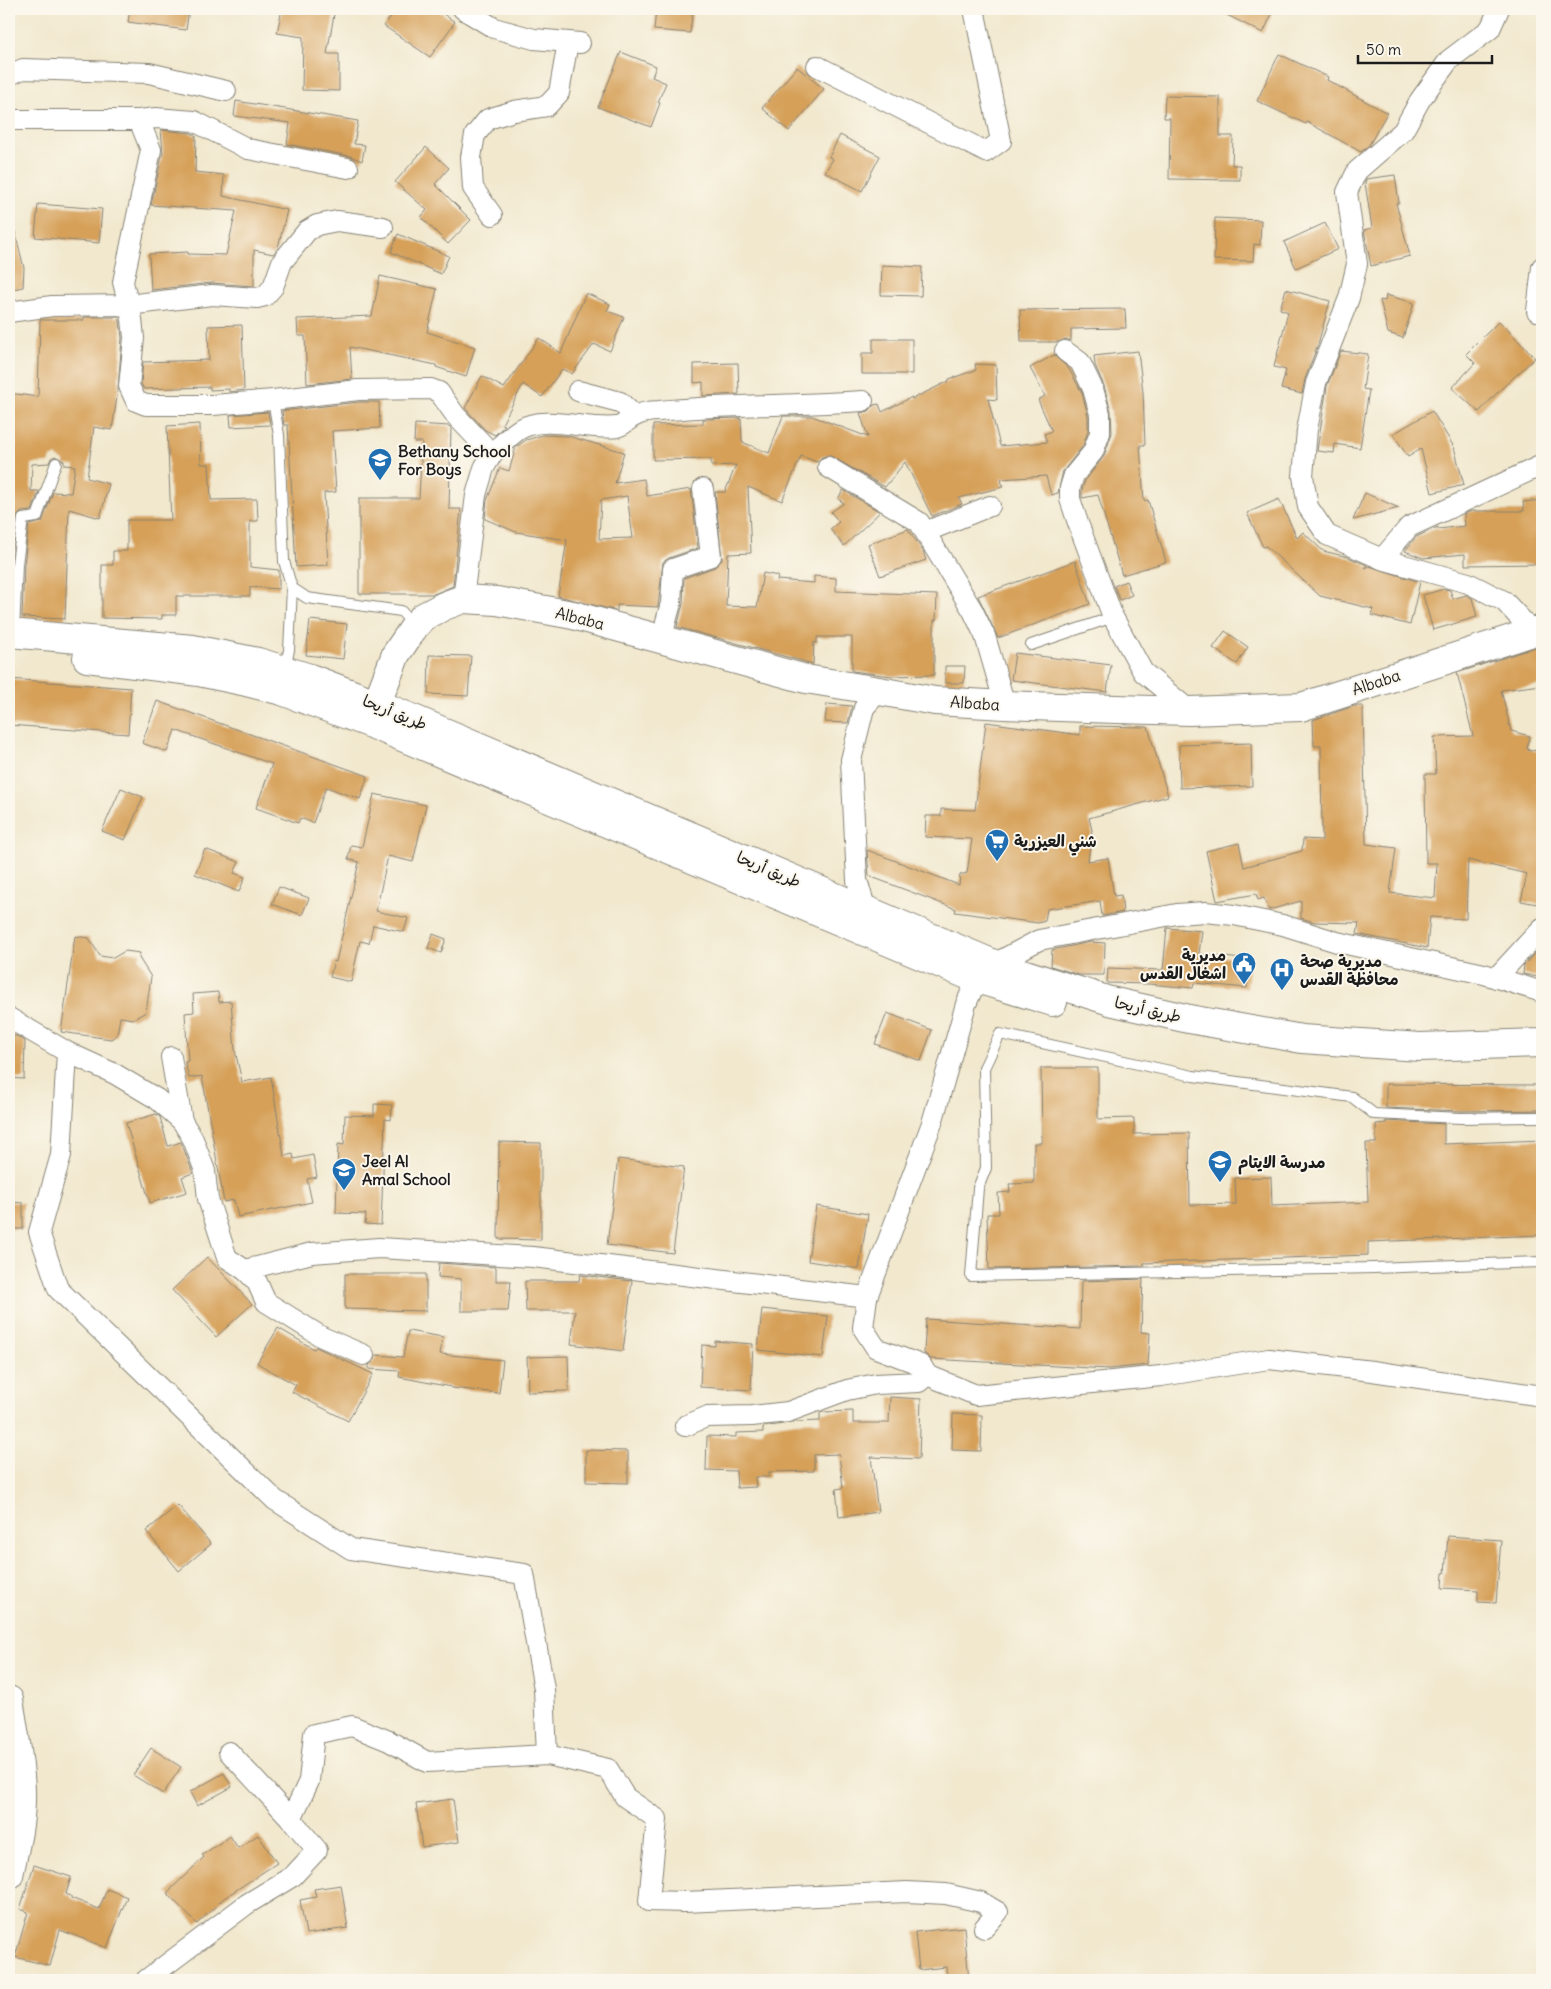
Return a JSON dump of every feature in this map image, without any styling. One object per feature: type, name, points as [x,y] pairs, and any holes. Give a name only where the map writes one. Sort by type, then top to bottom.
[{"type":"main road","name":"Albaba","points":[[373,713],[396,654],[415,626],[424,617],[444,606],[463,599],[497,601],[573,615],[806,679],[935,701],[1005,706],[1190,711],[1301,707],[1538,631]]},
{"type":"main road","name":"طريق أريحا","points":[[10,639],[193,649],[258,662],[310,678],[373,713],[986,971],[1109,1018],[1188,1036],[1316,1055],[1406,1062],[1542,1058]]},
{"type":"main road","name":"طريق أريحا","points":[[10,639],[118,660],[234,679],[373,713],[866,910],[986,971],[1188,1018],[1302,1039],[1420,1047],[1542,1043]]},
{"type":"main road","points":[[9,1700],[16,1740],[21,1792],[14,1826],[9,1875]]},
{"type":"street","points":[[463,9],[494,28],[534,40],[574,42],[559,93],[547,106],[514,111],[488,119],[475,135],[471,158],[473,188],[492,216]]},
{"type":"street","points":[[817,66],[986,152],[1001,140],[974,9]]},
{"type":"street","points":[[1499,9],[1490,29],[1449,60],[1420,100],[1403,131],[1358,171],[1347,192],[1357,264],[1349,298],[1316,384],[1307,430],[1303,476],[1308,507],[1328,535],[1382,560],[1468,583],[1504,601],[1538,631]]},
{"type":"street","points":[[9,75],[23,69],[149,73],[226,92]]},
{"type":"street","points":[[9,120],[139,120],[156,118],[194,121],[248,149],[348,168]]},
{"type":"street","points":[[139,120],[151,150],[123,282],[132,319],[134,338],[129,386],[136,401],[146,406],[166,406],[273,400],[358,390],[431,388],[439,392],[456,416],[492,454]]},
{"type":"street","points":[[9,312],[52,306],[128,305],[212,296],[257,298],[266,296],[273,287],[282,262],[307,231],[317,225],[337,221],[383,227]]},
{"type":"street","points":[[1537,311],[1542,267]]},
{"type":"street","points":[[1065,351],[1080,362],[1093,389],[1100,414],[1100,432],[1093,452],[1074,475],[1070,488],[1070,499],[1078,524],[1113,617],[1143,672],[1190,711]]},
{"type":"street","points":[[578,392],[620,402],[634,416]]},
{"type":"street","points":[[463,599],[476,495],[484,468],[492,454],[520,429],[536,423],[584,427],[620,427],[634,416],[656,411],[728,406],[805,406],[863,401]]},
{"type":"street","points":[[1382,560],[1409,527],[1542,465]]},
{"type":"street","points":[[828,467],[919,522],[973,611],[985,636],[1005,706]]},
{"type":"street","points":[[661,640],[671,603],[673,569],[711,556],[703,489]]},
{"type":"street","points":[[925,532],[990,506]]},
{"type":"street","points":[[866,910],[857,880],[851,760],[864,708],[879,692]]},
{"type":"street","points":[[1542,992],[1441,963],[1337,942],[1283,925],[1234,915],[1205,912],[1177,914],[1039,940],[986,971],[966,1004],[932,1124],[868,1297],[863,1328],[876,1348],[921,1365],[927,1375],[976,1395],[1161,1376],[1268,1359],[1372,1370],[1542,1396]]},
{"type":"street","points":[[1496,978],[1542,928]]},
{"type":"street","points":[[9,1018],[67,1052],[115,1074],[157,1099],[182,1121],[193,1139],[205,1171],[208,1199],[227,1258],[245,1270],[257,1282],[266,1302],[322,1337],[364,1355]]},
{"type":"street","points":[[67,1052],[61,1155],[39,1232],[58,1289],[275,1500],[351,1549],[524,1574],[544,1689],[547,1755]]},
{"type":"street","points":[[171,1057],[182,1121]]},
{"type":"street","points":[[245,1270],[312,1253],[389,1248],[533,1257],[868,1297]]},
{"type":"street","points":[[685,1426],[706,1417],[752,1416],[788,1412],[847,1390],[876,1384],[918,1382],[927,1375]]},
{"type":"street","points":[[291,1819],[309,1782],[314,1734],[352,1726],[389,1741],[426,1762],[547,1755],[608,1769],[625,1797],[657,1819],[649,1901],[684,1902],[907,1892],[946,1894],[980,1902],[998,1912],[984,1928]]},
{"type":"street","points":[[146,1980],[247,1904],[293,1876],[317,1850],[229,1752]]},
{"type":"lane","points":[[273,400],[279,435],[284,561],[292,588],[289,650],[284,670]]},
{"type":"lane","points":[[10,639],[23,519],[37,517],[56,463]]},
{"type":"lane","points":[[292,588],[307,598],[401,611],[415,626]]},
{"type":"lane","points":[[1031,645],[1113,617]]},
{"type":"lane","points":[[1542,1117],[1461,1118],[1374,1114],[1352,1097],[1193,1076],[1000,1034],[984,1068],[986,1168],[978,1188],[971,1276],[1374,1268],[1542,1262]]},
{"type":"building","points":[[130,9],[189,9],[186,30],[128,22]]},
{"type":"building","points":[[282,9],[335,9],[327,54],[339,54],[339,91],[302,90],[303,37],[277,33]]},
{"type":"building","points":[[396,9],[436,9],[455,22],[430,57],[384,26]]},
{"type":"building","points":[[656,9],[693,9],[690,33],[654,30]]},
{"type":"building","points":[[1215,9],[1263,9],[1272,14],[1263,33]]},
{"type":"building","points":[[621,52],[656,66],[652,77],[666,83],[651,127],[598,107]]},
{"type":"building","points":[[1279,54],[1328,77],[1327,80],[1387,113],[1369,145],[1361,152],[1307,122],[1306,124],[1257,101]]},
{"type":"building","points":[[797,67],[824,89],[789,131],[762,108]]},
{"type":"building","points":[[1165,96],[1220,97],[1220,136],[1233,136],[1232,165],[1240,165],[1240,180],[1169,179],[1170,118],[1164,118]]},
{"type":"building","points":[[236,101],[358,121],[354,144],[365,145],[362,161],[350,156],[287,144],[290,123],[234,116]]},
{"type":"building","points":[[161,130],[191,133],[196,136],[195,172],[224,175],[223,196],[287,210],[278,248],[273,254],[254,250],[254,286],[211,283],[151,290],[149,254],[188,252],[188,254],[226,255],[236,211],[151,205],[163,152]]},
{"type":"building","points":[[840,135],[880,156],[862,191],[825,172],[833,159],[829,157]]},
{"type":"building","points":[[426,147],[449,168],[435,184],[471,220],[448,244],[421,217],[427,210],[395,182]]},
{"type":"building","points":[[1395,175],[1399,203],[1396,203],[1410,256],[1371,266],[1364,230],[1372,228],[1366,179]]},
{"type":"building","points":[[38,204],[102,209],[99,243],[35,237]]},
{"type":"building","points":[[1215,218],[1261,220],[1260,245],[1254,244],[1253,261],[1214,260]]},
{"type":"building","points":[[1325,223],[1338,249],[1296,268],[1284,242]]},
{"type":"building","points":[[14,228],[24,268],[23,287],[9,290],[9,229]]},
{"type":"building","points":[[398,234],[449,256],[441,274],[391,252]]},
{"type":"building","points":[[882,265],[922,267],[921,296],[881,295]]},
{"type":"building","points":[[380,276],[437,289],[427,332],[475,347],[466,377],[436,367],[436,365],[350,347],[352,379],[307,384],[305,336],[298,336],[297,319],[372,316]]},
{"type":"building","points":[[1286,289],[1330,301],[1302,394],[1281,389],[1286,370],[1274,367],[1288,312],[1280,309]]},
{"type":"building","points":[[586,293],[610,304],[607,311],[624,317],[610,351],[594,344],[572,374],[562,369],[542,397],[523,384],[502,424],[505,425],[495,435],[485,430],[465,408],[482,376],[504,388],[539,338],[561,353]]},
{"type":"building","points":[[1386,295],[1414,303],[1403,338],[1388,333],[1380,300],[1385,301]]},
{"type":"building","points":[[1125,309],[1126,328],[1071,329],[1071,341],[1066,339],[1058,342],[1021,342],[1020,310]]},
{"type":"building","points":[[84,317],[119,317],[120,321],[122,338],[118,390],[112,430],[94,427],[87,478],[109,484],[100,518],[69,509],[65,619],[22,617],[24,565],[29,525],[42,522],[53,492],[71,493],[75,466],[64,465],[64,461],[55,456],[51,458],[49,463],[32,464],[31,491],[39,491],[32,511],[21,512],[16,518],[10,563],[9,595],[9,393],[38,397],[40,320],[84,320]]},
{"type":"building","points":[[1499,321],[1535,358],[1479,412],[1452,388],[1475,363],[1466,354]]},
{"type":"building","points":[[242,325],[244,390],[229,392],[229,389],[210,390],[210,387],[144,389],[141,384],[143,362],[209,360],[208,326]]},
{"type":"building","points":[[873,339],[912,339],[912,374],[862,374],[862,353],[873,353]]},
{"type":"building","points":[[1138,351],[1143,392],[1145,445],[1140,445],[1144,501],[1148,500],[1166,562],[1122,575],[1098,495],[1082,498],[1082,490],[1085,481],[1104,456],[1112,433],[1111,411],[1104,386],[1095,365],[1094,356]]},
{"type":"building","points":[[1341,351],[1368,354],[1363,389],[1369,390],[1360,448],[1335,444],[1334,453],[1317,451],[1327,386]]},
{"type":"building","points":[[1054,355],[1069,369],[1082,393],[1088,416],[1088,431],[1083,446],[1063,471],[1058,493],[1051,495],[1046,476],[1001,479],[1003,487],[959,498],[962,504],[932,516],[905,462],[885,487],[829,455],[822,457],[817,462],[801,456],[782,501],[748,487],[751,553],[728,554],[726,606],[757,607],[763,573],[778,576],[777,580],[814,583],[814,576],[836,578],[836,591],[937,595],[936,620],[934,620],[934,675],[891,676],[852,671],[852,637],[817,637],[817,643],[814,642],[813,664],[677,627],[683,604],[684,578],[715,567],[722,560],[715,492],[725,492],[736,465],[711,466],[711,459],[653,460],[653,425],[703,424],[703,419],[740,418],[742,442],[769,453],[783,416],[812,416],[868,437],[860,413],[869,411],[874,405],[879,404],[882,412],[949,381],[949,379],[976,370],[975,364],[996,365],[997,400],[988,399],[1000,446],[1047,442],[1044,434],[1052,431],[1038,400],[1045,396],[1030,368]]},
{"type":"building","points":[[738,363],[739,394],[703,396],[703,382],[694,383],[694,364]]},
{"type":"building","points":[[359,402],[379,402],[380,428],[332,431],[336,492],[324,493],[328,565],[296,567],[288,425],[284,425],[282,411]]},
{"type":"building","points":[[1432,411],[1454,447],[1464,485],[1432,493],[1421,449],[1408,457],[1393,434]]},
{"type":"building","points":[[268,412],[270,425],[231,427],[230,415]]},
{"type":"building","points":[[200,424],[201,464],[209,464],[211,500],[257,499],[258,521],[250,521],[250,567],[279,570],[279,589],[250,587],[250,596],[176,596],[176,615],[162,615],[162,619],[102,618],[102,565],[113,565],[113,551],[127,551],[127,520],[171,520],[167,426]]},
{"type":"building","points":[[415,424],[449,426],[451,428],[449,509],[461,509],[453,586],[434,594],[359,594],[359,498],[419,498],[422,442],[414,442]]},
{"type":"building","points":[[543,435],[568,436],[624,452],[615,483],[644,479],[647,496],[691,489],[698,548],[663,562],[658,607],[617,605],[617,611],[558,596],[567,540],[516,532],[485,519],[487,500],[500,468],[509,471],[516,447],[526,440]],"holes":[[[627,496],[633,538],[599,539],[601,500]]]},
{"type":"building","points":[[843,490],[880,512],[844,546],[830,529],[839,522],[831,512],[844,503],[838,499]]},
{"type":"building","points":[[1365,493],[1399,508],[1353,520]]},
{"type":"building","points":[[1279,499],[1297,538],[1303,532],[1323,551],[1348,557],[1367,565],[1365,569],[1369,566],[1420,582],[1410,625],[1371,615],[1373,609],[1320,596],[1266,546],[1263,547],[1247,513]]},
{"type":"building","points":[[1542,500],[1542,564],[1465,565],[1465,554],[1423,558],[1405,551],[1416,537],[1438,527],[1438,529],[1465,526],[1464,514],[1472,511],[1524,511],[1523,502]]},
{"type":"building","points":[[908,529],[923,551],[926,560],[880,576],[868,544]]},
{"type":"building","points":[[1075,561],[1090,604],[998,638],[978,596]]},
{"type":"building","points":[[1126,581],[1132,595],[1120,600],[1114,586]]},
{"type":"building","points":[[1444,589],[1450,590],[1453,599],[1466,595],[1472,598],[1477,617],[1433,630],[1423,595]]},
{"type":"building","points":[[310,620],[347,624],[343,659],[306,655]]},
{"type":"building","points":[[1225,631],[1248,647],[1237,664],[1213,648]]},
{"type":"building","points":[[1542,645],[1542,685],[1501,690],[1511,731],[1530,736],[1527,749],[1542,752],[1542,905],[1521,901],[1527,874],[1468,860],[1466,919],[1430,917],[1427,948],[1357,934],[1359,923],[1314,922],[1301,918],[1301,901],[1269,910],[1264,898],[1258,900],[1256,894],[1217,901],[1206,851],[1239,843],[1244,867],[1302,851],[1303,839],[1322,840],[1321,746],[1314,746],[1313,720],[1354,706],[1363,706],[1366,844],[1396,848],[1390,893],[1435,898],[1437,863],[1426,863],[1425,774],[1436,774],[1434,737],[1473,736],[1457,673]]},
{"type":"building","points":[[1015,653],[1111,665],[1107,692],[1011,680]]},
{"type":"building","points":[[429,655],[471,656],[468,696],[428,694]]},
{"type":"building","points":[[945,666],[965,666],[964,683],[945,683]]},
{"type":"building","points":[[9,679],[131,688],[128,734],[9,725]]},
{"type":"building","points":[[157,701],[368,776],[360,799],[326,787],[313,823],[300,818],[298,823],[256,808],[272,764],[175,730],[167,752],[142,743]]},
{"type":"building","points":[[827,704],[852,706],[848,723],[825,722]]},
{"type":"building","points":[[986,722],[1080,735],[1080,726],[1148,727],[1168,796],[1089,818],[1092,830],[1088,861],[1108,858],[1114,896],[1121,895],[1123,912],[1102,916],[1100,901],[1047,909],[1045,921],[1038,923],[955,912],[956,909],[869,876],[867,850],[959,885],[960,875],[967,873],[972,839],[925,837],[926,816],[941,816],[941,809],[975,810]]},
{"type":"building","points":[[1251,743],[1252,786],[1180,788],[1179,745]]},
{"type":"building","points":[[121,788],[143,797],[125,840],[102,831]]},
{"type":"building","points":[[374,794],[426,805],[413,862],[388,856],[376,911],[408,918],[404,932],[373,925],[369,943],[360,941],[351,982],[330,977],[334,961],[336,962],[359,862],[348,859],[351,845],[362,847]]},
{"type":"building","points":[[205,849],[239,862],[234,873],[245,877],[239,892],[195,874]]},
{"type":"building","points":[[279,887],[309,898],[302,915],[272,904]]},
{"type":"building","points":[[1167,928],[1202,931],[1199,954],[1250,960],[1247,988],[1194,983],[1193,988],[1107,983],[1108,968],[1163,970]]},
{"type":"building","points":[[433,934],[446,939],[441,953],[428,948]]},
{"type":"building","points":[[75,936],[89,938],[100,956],[113,958],[125,951],[140,953],[139,958],[151,977],[146,1012],[133,1019],[120,1017],[117,1035],[111,1039],[61,1032]]},
{"type":"building","points":[[1091,942],[1105,943],[1104,975],[1079,975],[1051,966],[1052,950]]},
{"type":"building","points":[[1541,946],[1542,978],[1523,974],[1524,965]]},
{"type":"building","points":[[218,992],[219,1002],[231,1001],[235,1050],[242,1082],[271,1077],[284,1156],[293,1154],[294,1159],[313,1155],[317,1177],[307,1179],[312,1202],[238,1217],[234,1200],[224,1202],[202,1076],[189,1078],[185,1062],[188,1061],[185,1013],[194,1012],[193,994]]},
{"type":"building","points":[[887,1013],[932,1030],[921,1061],[875,1044]]},
{"type":"building","points":[[9,1036],[17,1036],[25,1041],[24,1079],[9,1078]]},
{"type":"building","points":[[1041,1068],[1098,1068],[1098,1119],[1134,1118],[1134,1134],[1189,1133],[1190,1205],[1236,1204],[1235,1178],[1271,1177],[1272,1206],[1368,1202],[1366,1143],[1376,1143],[1376,1124],[1386,1123],[1386,1121],[1444,1124],[1444,1144],[1542,1140],[1542,1235],[1368,1242],[1368,1255],[1144,1263],[1144,1266],[989,1269],[987,1214],[999,1214],[998,1193],[1010,1192],[1009,1184],[1034,1183],[1034,1143],[1042,1143]]},
{"type":"building","points":[[1386,1084],[1542,1085],[1542,1110],[1461,1111],[1386,1108]]},
{"type":"building","points":[[374,1104],[392,1105],[391,1120],[385,1119],[381,1225],[365,1224],[366,1214],[336,1213],[338,1144],[344,1145],[345,1115],[374,1116]]},
{"type":"building","points":[[156,1114],[160,1117],[168,1146],[181,1142],[193,1173],[182,1177],[187,1192],[150,1203],[126,1123]]},
{"type":"building","points":[[499,1142],[541,1143],[541,1240],[498,1239]]},
{"type":"building","points":[[618,1159],[684,1167],[673,1253],[607,1245]]},
{"type":"building","points":[[9,1202],[23,1203],[23,1229],[9,1229]]},
{"type":"building","points":[[816,1206],[868,1214],[859,1269],[808,1261]]},
{"type":"building","points":[[207,1257],[252,1304],[216,1337],[172,1290]]},
{"type":"building","points":[[439,1263],[496,1267],[496,1281],[511,1281],[508,1311],[461,1311],[461,1279],[438,1277]]},
{"type":"building","points":[[345,1274],[426,1274],[426,1311],[345,1309]]},
{"type":"building","points":[[580,1275],[632,1281],[623,1351],[571,1344],[575,1311],[526,1311],[525,1281],[579,1281]]},
{"type":"building","points":[[1143,1279],[1141,1332],[1150,1333],[1148,1365],[1109,1369],[931,1359],[924,1353],[926,1319],[1080,1329],[1081,1281]]},
{"type":"building","points":[[762,1309],[828,1316],[823,1357],[758,1350]]},
{"type":"building","points":[[278,1328],[314,1349],[316,1347],[373,1374],[348,1421],[292,1392],[296,1385],[257,1363]]},
{"type":"building","points":[[408,1331],[443,1337],[440,1354],[503,1360],[499,1393],[451,1388],[399,1377],[400,1371],[369,1369],[369,1365],[375,1360],[376,1355],[403,1357]]},
{"type":"building","points":[[715,1341],[753,1344],[751,1390],[700,1387],[702,1345],[715,1346]]},
{"type":"building","points":[[568,1356],[569,1391],[528,1392],[527,1357]]},
{"type":"building","points":[[890,1397],[921,1399],[919,1459],[871,1457],[878,1512],[839,1517],[836,1489],[843,1488],[839,1454],[814,1455],[814,1471],[769,1472],[769,1477],[755,1477],[756,1487],[737,1488],[736,1471],[706,1470],[707,1436],[736,1437],[736,1433],[763,1432],[763,1427],[796,1422],[820,1421],[820,1413],[823,1412],[853,1411],[853,1423],[889,1423]]},
{"type":"building","points":[[953,1414],[982,1415],[981,1451],[952,1450]]},
{"type":"building","points":[[586,1450],[628,1451],[628,1483],[586,1482]]},
{"type":"building","points":[[178,1505],[211,1544],[179,1571],[146,1531]]},
{"type":"building","points":[[1448,1536],[1501,1540],[1496,1603],[1478,1602],[1478,1590],[1442,1588]]},
{"type":"building","points":[[151,1748],[181,1767],[163,1794],[133,1775]]},
{"type":"building","points":[[224,1773],[232,1787],[197,1806],[190,1792]]},
{"type":"building","points":[[453,1799],[459,1842],[422,1847],[416,1804]]},
{"type":"building","points":[[258,1835],[277,1863],[224,1898],[197,1924],[167,1893],[204,1857],[202,1855],[230,1836],[238,1848]]},
{"type":"building","points":[[34,1865],[71,1877],[66,1894],[71,1896],[71,1898],[99,1909],[107,1889],[127,1897],[107,1948],[60,1930],[50,1966],[15,1957],[28,1912],[20,1909]]},
{"type":"building","points":[[341,1885],[348,1928],[306,1934],[300,1900],[316,1897],[314,1889]]},
{"type":"building","points":[[964,1927],[969,1980],[947,1980],[946,1967],[919,1970],[915,1932]]},
{"type":"place","name":"Bethany School For Boys","points":[[380,481]]},
{"type":"place","name":"شني العيزرية","points":[[997,862]]},
{"type":"place","name":"مديرية اشغال القدس","points":[[1244,985]]},
{"type":"place","name":"مديرية صحة محافظة القدس","points":[[1282,991]]},
{"type":"place","name":"مدرسة الايتام","points":[[1220,1183]]},
{"type":"place","name":"Jeel Al Amal School","points":[[344,1191]]}]
